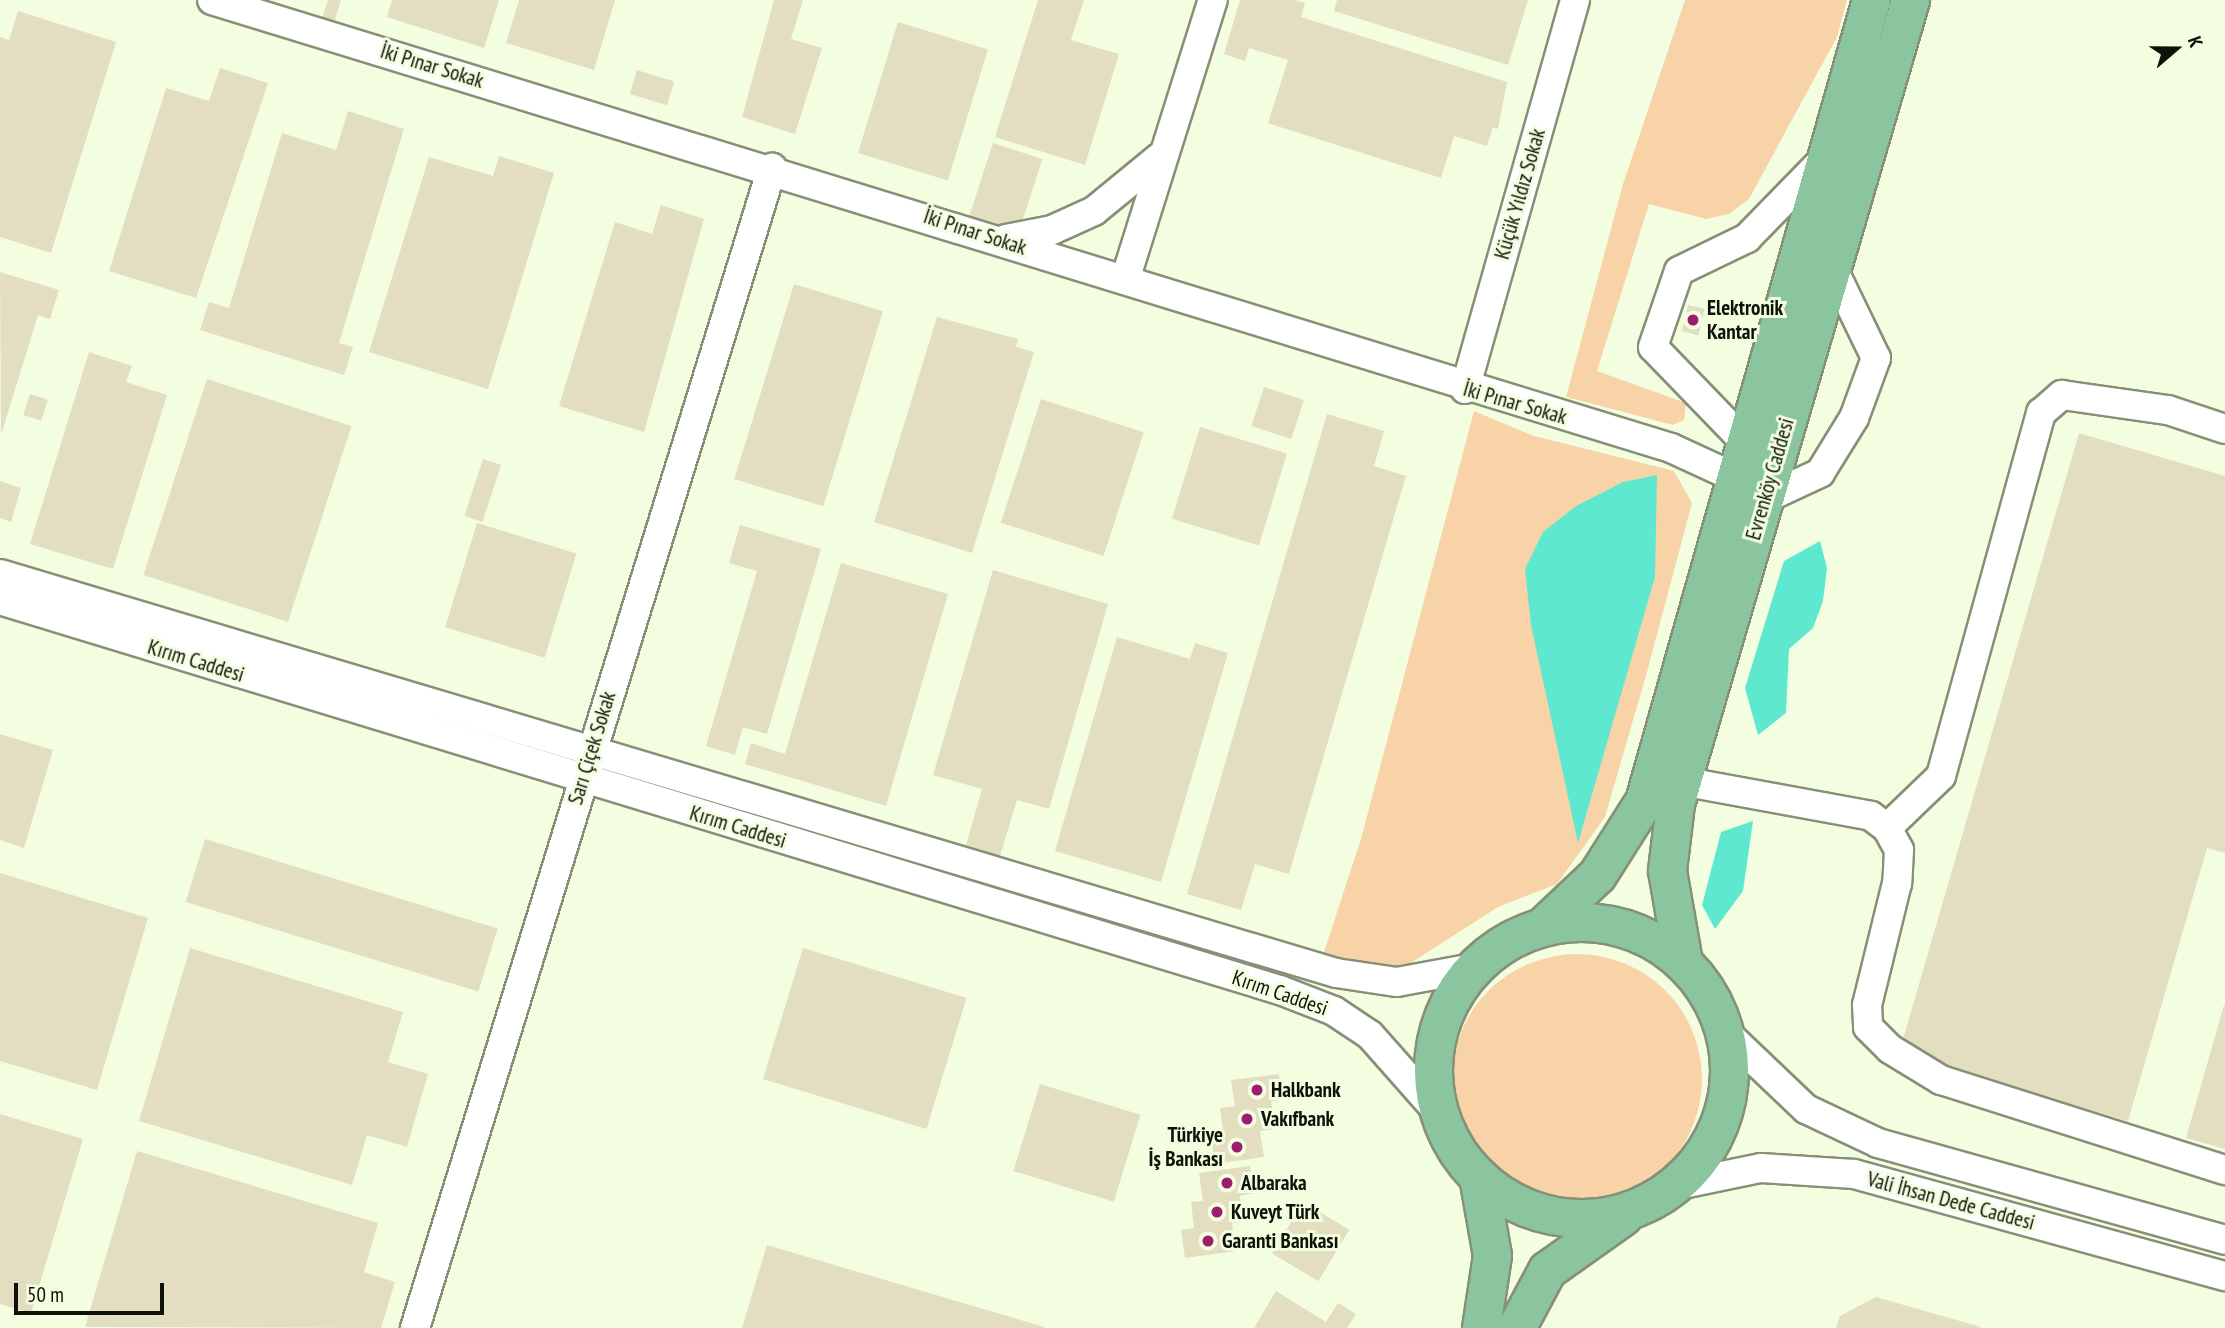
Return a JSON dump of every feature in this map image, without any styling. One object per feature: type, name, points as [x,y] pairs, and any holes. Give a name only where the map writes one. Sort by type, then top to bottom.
[{"type":"main road","name":"Evrenköy Caddesi","points":[[1544,926],[1597,875],[1644,801],[1732,476],[1871,0]]},
{"type":"main road","name":"Evrenköy Caddesi","points":[[1683,962],[1667,870],[1681,781],[1910,0]]},
{"type":"main road","points":[[1481,1328],[1492,1255],[1478,1176],[1440,1114],[1434,1047],[1448,1005],[1473,968],[1505,942],[1544,926],[1618,926],[1683,962],[1712,1001],[1724,1031],[1729,1074],[1722,1116],[1703,1154],[1673,1186],[1547,1270],[1516,1328]]},
{"type":"main road","points":[[1478,1176],[1512,1201],[1552,1215],[1595,1218],[1637,1208]]},
{"type":"street","name":"İki Pınar Sokak","points":[[212,0],[772,168],[1465,389],[1671,448],[1732,476]]},
{"type":"street","points":[[1125,280],[1213,0]]},
{"type":"street","name":"Küçük Yıldız Sokak","points":[[1465,389],[1575,0]]},
{"type":"street","points":[[1000,240],[1052,230],[1094,211],[1140,179],[1166,149]]},
{"type":"street","points":[[1743,440],[1653,347],[1679,271],[1747,239],[1825,157]]},
{"type":"street","name":"Sarı Çiçek Sokak","points":[[415,1328],[772,168]]},
{"type":"street","points":[[1764,499],[1820,473],[1854,418],[1876,358],[1832,267]]},
{"type":"street","points":[[1887,828],[1941,776],[2041,413],[2062,395],[2168,410],[2225,429]]},
{"type":"street","name":"Kırım Caddesi","points":[[0,574],[590,753],[1356,978],[1416,981],[1473,968]]},
{"type":"street","name":"Kırım Caddesi","points":[[0,600],[1311,1001],[1370,1035],[1440,1114]]},
{"type":"street","points":[[1681,781],[1871,816],[1887,828],[1899,850],[1897,883],[1867,1005],[1868,1027],[1890,1049],[1941,1080],[2225,1170]]},
{"type":"street","name":"Vali İhsan Dede Caddesi","points":[[1724,1031],[1806,1109],[1878,1143],[2225,1240]]},
{"type":"street","name":"Vali İhsan Dede Caddesi","points":[[1673,1186],[1761,1168],[1854,1174],[2225,1276]]},
{"type":"shaded area","points":[[1685,0],[1847,0],[1837,37],[1749,199],[1729,214],[1706,219],[1649,204],[1597,371],[1686,403],[1684,420],[1673,425],[1566,397],[1623,184]]},
{"type":"shaded area","points":[[1474,411],[1534,436],[1674,471],[1692,503],[1647,672],[1605,817],[1557,884],[1498,907],[1400,970],[1320,964],[1361,839]]},
{"type":"shaded area","points":[[1577,954],[1625,964],[1646,975],[1665,991],[1681,1010],[1692,1031],[1702,1079],[1692,1127],[1681,1148],[1665,1167],[1646,1183],[1625,1194],[1577,1204],[1529,1194],[1508,1183],[1489,1167],[1473,1148],[1462,1127],[1452,1079],[1462,1031],[1473,1010],[1489,991],[1508,975],[1529,964]]},
{"type":"water","points":[[1657,475],[1655,577],[1578,843],[1531,625],[1525,569],[1543,532],[1576,506],[1623,482]]},
{"type":"water","points":[[1820,541],[1827,568],[1823,601],[1813,628],[1789,649],[1786,713],[1758,735],[1745,688],[1784,561]]},
{"type":"water","points":[[1753,821],[1743,891],[1715,929],[1702,905],[1721,832]]},
{"type":"building","points":[[328,0],[341,0],[332,29],[320,25]]},
{"type":"building","points":[[392,0],[499,0],[484,48],[387,17]]},
{"type":"building","points":[[519,0],[615,0],[594,70],[506,43]]},
{"type":"building","points":[[774,0],[803,0],[791,39],[822,48],[795,134],[742,117]]},
{"type":"building","points":[[1038,0],[1084,0],[1071,40],[1119,54],[1085,165],[995,137]]},
{"type":"building","points":[[1240,0],[1294,0],[1305,3],[1301,17],[1507,82],[1498,129],[1493,127],[1487,146],[1454,136],[1441,178],[1268,123],[1288,60],[1249,48],[1245,61],[1224,54]]},
{"type":"building","points":[[1337,0],[1528,0],[1508,65],[1334,11]]},
{"type":"building","points":[[18,11],[116,42],[51,253],[0,237],[0,37],[9,40]]},
{"type":"building","points":[[898,22],[988,49],[948,180],[858,153]]},
{"type":"building","points":[[220,68],[268,83],[196,298],[109,271],[166,88],[209,101]]},
{"type":"building","points":[[637,70],[674,81],[667,105],[630,94]]},
{"type":"building","points":[[348,111],[404,129],[339,343],[353,347],[344,375],[200,330],[209,302],[229,308],[282,133],[336,150]]},
{"type":"building","points":[[993,143],[1042,159],[1018,235],[968,219]]},
{"type":"building","points":[[499,156],[554,173],[488,389],[369,352],[429,157],[493,176]]},
{"type":"building","points":[[661,205],[704,219],[644,432],[559,406],[615,222],[652,234]]},
{"type":"building","points":[[0,272],[59,290],[50,319],[38,315],[1,435]]},
{"type":"building","points":[[794,284],[883,311],[823,506],[734,479]]},
{"type":"building","name":"Elektronik Kantar","points":[[1688,305],[1705,309],[1698,335],[1682,331]]},
{"type":"building","points":[[937,317],[1018,339],[1016,347],[1034,352],[972,553],[874,522]]},
{"type":"building","points":[[89,352],[132,366],[126,382],[167,395],[113,569],[30,544]]},
{"type":"building","points":[[207,379],[352,426],[288,622],[143,575]]},
{"type":"building","points":[[1264,387],[1304,400],[1291,439],[1251,426]]},
{"type":"building","points":[[30,394],[48,400],[41,421],[23,415]]},
{"type":"building","points":[[1041,399],[1144,432],[1104,556],[1001,523]]},
{"type":"building","points":[[1327,414],[1384,431],[1374,466],[1406,476],[1289,874],[1255,864],[1241,910],[1187,894]]},
{"type":"building","points":[[1200,427],[1287,454],[1259,545],[1172,519]]},
{"type":"building","points":[[2079,433],[2225,476],[2225,853],[2207,848],[2128,1121],[1899,1053]]},
{"type":"building","points":[[483,459],[501,465],[483,522],[464,516]]},
{"type":"building","points":[[0,481],[21,488],[11,522],[0,518]]},
{"type":"building","points":[[477,523],[576,553],[545,658],[445,627]]},
{"type":"building","points":[[740,525],[821,549],[767,734],[743,727],[735,755],[706,746],[757,571],[729,563]]},
{"type":"building","points":[[841,563],[948,594],[886,806],[745,764],[751,743],[785,754]]},
{"type":"building","points":[[993,570],[1108,604],[1049,809],[1017,800],[1000,856],[966,845],[982,789],[933,775]]},
{"type":"building","points":[[1117,637],[1190,659],[1195,643],[1228,653],[1161,882],[1055,851]]},
{"type":"building","points":[[0,734],[53,750],[24,848],[0,840]]},
{"type":"building","points":[[205,839],[498,928],[478,992],[186,902]]},
{"type":"building","points":[[0,873],[148,918],[97,1090],[0,1061]]},
{"type":"building","points":[[190,948],[403,1012],[388,1062],[428,1074],[407,1147],[367,1135],[352,1185],[139,1121]]},
{"type":"building","points":[[803,948],[967,998],[926,1129],[763,1079]]},
{"type":"building","points":[[2225,1005],[2225,1149],[2186,1138]]},
{"type":"building","points":[[1279,1074],[1282,1100],[1271,1101],[1275,1129],[1260,1131],[1264,1157],[1215,1164],[1211,1137],[1224,1136],[1220,1108],[1235,1106],[1231,1080]]},
{"type":"building","points":[[1040,1084],[1140,1115],[1114,1202],[1013,1171]]},
{"type":"building","points":[[0,1114],[83,1139],[31,1313],[0,1304]]},
{"type":"building","points":[[137,1151],[378,1223],[364,1272],[395,1282],[381,1328],[85,1327]]},
{"type":"building","points":[[1250,1166],[1254,1193],[1240,1196],[1243,1222],[1232,1223],[1236,1251],[1185,1258],[1181,1230],[1194,1228],[1191,1202],[1203,1201],[1199,1173]]},
{"type":"building","points":[[1303,1202],[1349,1230],[1318,1281],[1272,1253]]},
{"type":"building","points":[[767,1245],[1044,1327],[1044,1328],[742,1328]]},
{"type":"building","points":[[1276,1291],[1326,1322],[1338,1303],[1356,1314],[1347,1328],[1254,1328]]},
{"type":"building","points":[[1876,1297],[1981,1327],[1836,1328],[1840,1316]]},
{"type":"place","name":"Elektronik Kantar","points":[[1693,320]]},
{"type":"place","name":"Halkbank","points":[[1257,1090]]},
{"type":"place","name":"Vakıfbank","points":[[1247,1119]]},
{"type":"place","name":"Türkiye İş Bankası","points":[[1237,1147]]},
{"type":"place","name":"Albaraka","points":[[1227,1183]]},
{"type":"place","name":"Kuveyt Türk","points":[[1217,1212]]},
{"type":"place","name":"Garanti Bankası","points":[[1208,1241]]}]
